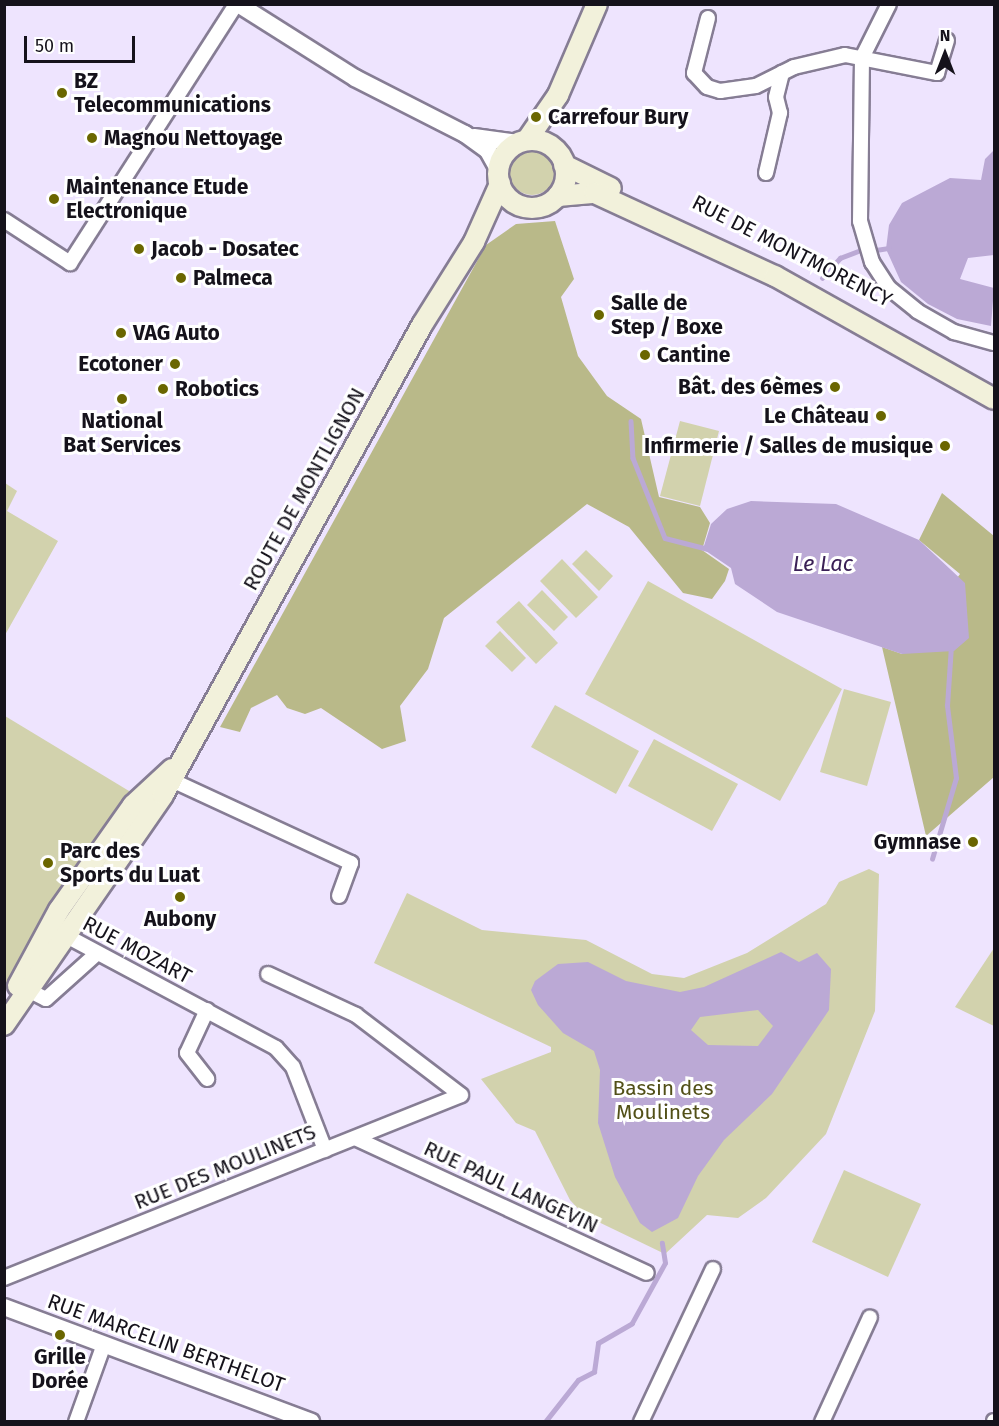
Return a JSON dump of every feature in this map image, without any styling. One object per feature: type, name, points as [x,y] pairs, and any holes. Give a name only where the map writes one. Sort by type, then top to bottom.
[{"type":"main road","points":[[597,4],[558,95],[522,141],[503,155],[499,177],[524,207],[542,206],[558,196],[595,193],[775,276],[994,399]]},
{"type":"main road","points":[[558,95],[561,158],[558,196]]},
{"type":"main road","points":[[522,141],[561,158]]},
{"type":"main road","name":"RUE DE MONTMORENCY","points":[[561,158],[819,288],[994,387]]},
{"type":"main road","name":"ROUTE DE MONTLIGNON","points":[[4,1020],[133,805],[167,778],[181,762],[416,336],[474,242],[499,177]]},
{"type":"main road","name":"ROUTE DE MONTLIGNON","points":[[474,242],[501,216],[524,207]]},
{"type":"main road","name":"ROUTE DE MONTLIGNON","points":[[4,1025],[28,990],[57,930]]},
{"type":"street","points":[[4,220],[70,263],[237,4],[355,78],[465,134],[488,151],[499,177]]},
{"type":"street","points":[[889,4],[862,58],[860,220],[872,262],[889,288],[917,311],[954,332],[994,344]]},
{"type":"street","points":[[708,18],[694,73],[707,87],[736,91],[827,58],[862,58],[937,73],[947,40]]},
{"type":"street","points":[[766,173],[780,113],[776,97],[782,73]]},
{"type":"street","points":[[465,134],[522,141]]},
{"type":"street","points":[[167,778],[351,863],[339,896]]},
{"type":"street","name":"RUE MOZART","points":[[57,930],[95,955],[248,1028],[293,1067],[325,1150]]},
{"type":"street","points":[[28,990],[46,999],[95,955]]},
{"type":"street","name":"RUE DES MOULINETS","points":[[4,1278],[357,1139],[461,1095],[356,1015],[268,974]]},
{"type":"street","name":"RUE MOZART","points":[[207,1010],[187,1053],[207,1079]]},
{"type":"street","name":"RUE PAUL LANGEVIN","points":[[357,1139],[647,1273]]},
{"type":"street","points":[[641,1422],[713,1269]]},
{"type":"street","name":"RUE MARCELIN BERTHELOT","points":[[4,1307],[281,1416],[311,1422]]},
{"type":"street","points":[[822,1422],[870,1317]]},
{"type":"street","points":[[76,1422],[103,1347]]},
{"type":"green space","points":[[532,149],[548,156],[555,172],[548,188],[532,195],[516,188],[509,172],[516,156]]},
{"type":"green space","points":[[555,221],[574,279],[561,297],[578,356],[607,396],[641,419],[659,497],[700,507],[710,523],[702,550],[729,569],[725,581],[712,599],[683,593],[629,527],[587,504],[444,618],[428,669],[400,706],[406,741],[382,749],[321,708],[305,714],[287,708],[277,695],[251,708],[240,732],[220,727],[486,245],[516,224]]},
{"type":"green space","points":[[680,421],[719,431],[700,506],[660,496]]},
{"type":"green space","points":[[5,483],[17,491],[7,511],[58,541],[5,635]]},
{"type":"green space","points":[[942,493],[994,536],[994,777],[926,836],[882,647],[902,654],[960,574],[919,540]]},
{"type":"green space","points":[[586,550],[613,576],[599,591],[572,564]]},
{"type":"green space","points":[[562,559],[598,597],[576,618],[540,581]]},
{"type":"green space","points":[[648,581],[842,689],[780,801],[585,694]]},
{"type":"green space","points":[[542,590],[568,617],[554,631],[527,605]]},
{"type":"green space","points":[[519,601],[558,643],[536,664],[496,622]]},
{"type":"green space","points":[[500,631],[526,658],[512,672],[485,646]]},
{"type":"green space","points":[[844,689],[891,702],[867,786],[820,772]]},
{"type":"green space","points":[[555,705],[639,751],[616,794],[531,747]]},
{"type":"green space","name":"Parc des Sports du Luat","points":[[5,716],[139,797],[5,990]]},
{"type":"green space","points":[[654,739],[738,784],[712,831],[628,786]]},
{"type":"green space","name":"Bassin des Moulinets","points":[[869,869],[879,874],[875,1011],[826,1134],[766,1198],[738,1218],[707,1215],[665,1254],[584,1215],[570,1200],[535,1131],[516,1123],[481,1079],[551,1052],[551,1047],[374,963],[407,893],[482,930],[586,940],[652,974],[684,978],[747,953],[826,904],[839,882]]},
{"type":"green space","points":[[994,948],[994,1026],[955,1007]]},
{"type":"green space","points":[[844,1170],[921,1204],[888,1277],[812,1242]]},
{"type":"water","points":[[994,150],[994,255],[968,258],[960,279],[994,288],[991,326],[957,319],[928,304],[901,282],[886,249],[889,225],[902,203],[950,178],[981,180],[985,159]]},
{"type":"water","name":"Le Lac","points":[[751,501],[836,504],[919,540],[965,583],[969,638],[954,651],[902,654],[777,612],[735,584],[731,568],[703,549],[711,524],[727,509]]},
{"type":"water","name":"Bassin des Moulinets","points":[[781,952],[799,962],[817,953],[831,969],[829,1010],[772,1094],[724,1140],[698,1176],[678,1218],[652,1232],[640,1223],[615,1177],[598,1123],[600,1070],[594,1051],[563,1033],[538,1005],[531,990],[535,981],[558,964],[588,962],[626,981],[680,992],[704,987]],"holes":[[[758,1010],[773,1026],[758,1046],[708,1045],[691,1030],[700,1017]]]},
{"type":"waterway","points":[[876,250],[889,248]]},
{"type":"waterway","points":[[822,278],[840,258],[858,251]]},
{"type":"waterway","points":[[631,421],[633,458],[665,538],[708,549]]},
{"type":"waterway","points":[[932,859],[956,778],[947,706],[951,646]]},
{"type":"waterway","points":[[545,1422],[578,1380],[594,1372],[598,1343],[632,1323],[665,1263],[662,1243]]},
{"type":"place","name":"BZ Telecommunications","points":[[62,93]]},
{"type":"place","name":"Carrefour Bury","points":[[536,117]]},
{"type":"place","name":"Magnou Nettoyage","points":[[92,138]]},
{"type":"place","name":"Maintenance Etude Electronique","points":[[54,199]]},
{"type":"place","name":"Jacob - Dosatec","points":[[139,249]]},
{"type":"place","name":"Palmeca","points":[[181,278]]},
{"type":"place","name":"Salle de Step / Boxe","points":[[599,315]]},
{"type":"place","name":"VAG Auto","points":[[121,333]]},
{"type":"place","name":"Cantine","points":[[645,355]]},
{"type":"place","name":"Ecotoner","points":[[175,364]]},
{"type":"place","name":"Bât. des 6èmes","points":[[835,387]]},
{"type":"place","name":"Robotics","points":[[163,389]]},
{"type":"place","name":"National Bat Services","points":[[122,399]]},
{"type":"place","name":"Le Château","points":[[881,416]]},
{"type":"place","name":"Infirmerie / Salles de musique","points":[[945,446]]},
{"type":"place","name":"Gymnase","points":[[973,842]]},
{"type":"place","name":"Parc des Sports du Luat","points":[[48,863]]},
{"type":"place","name":"Aubony","points":[[180,897]]},
{"type":"place","name":"Grille Dorée","points":[[60,1335]]}]
